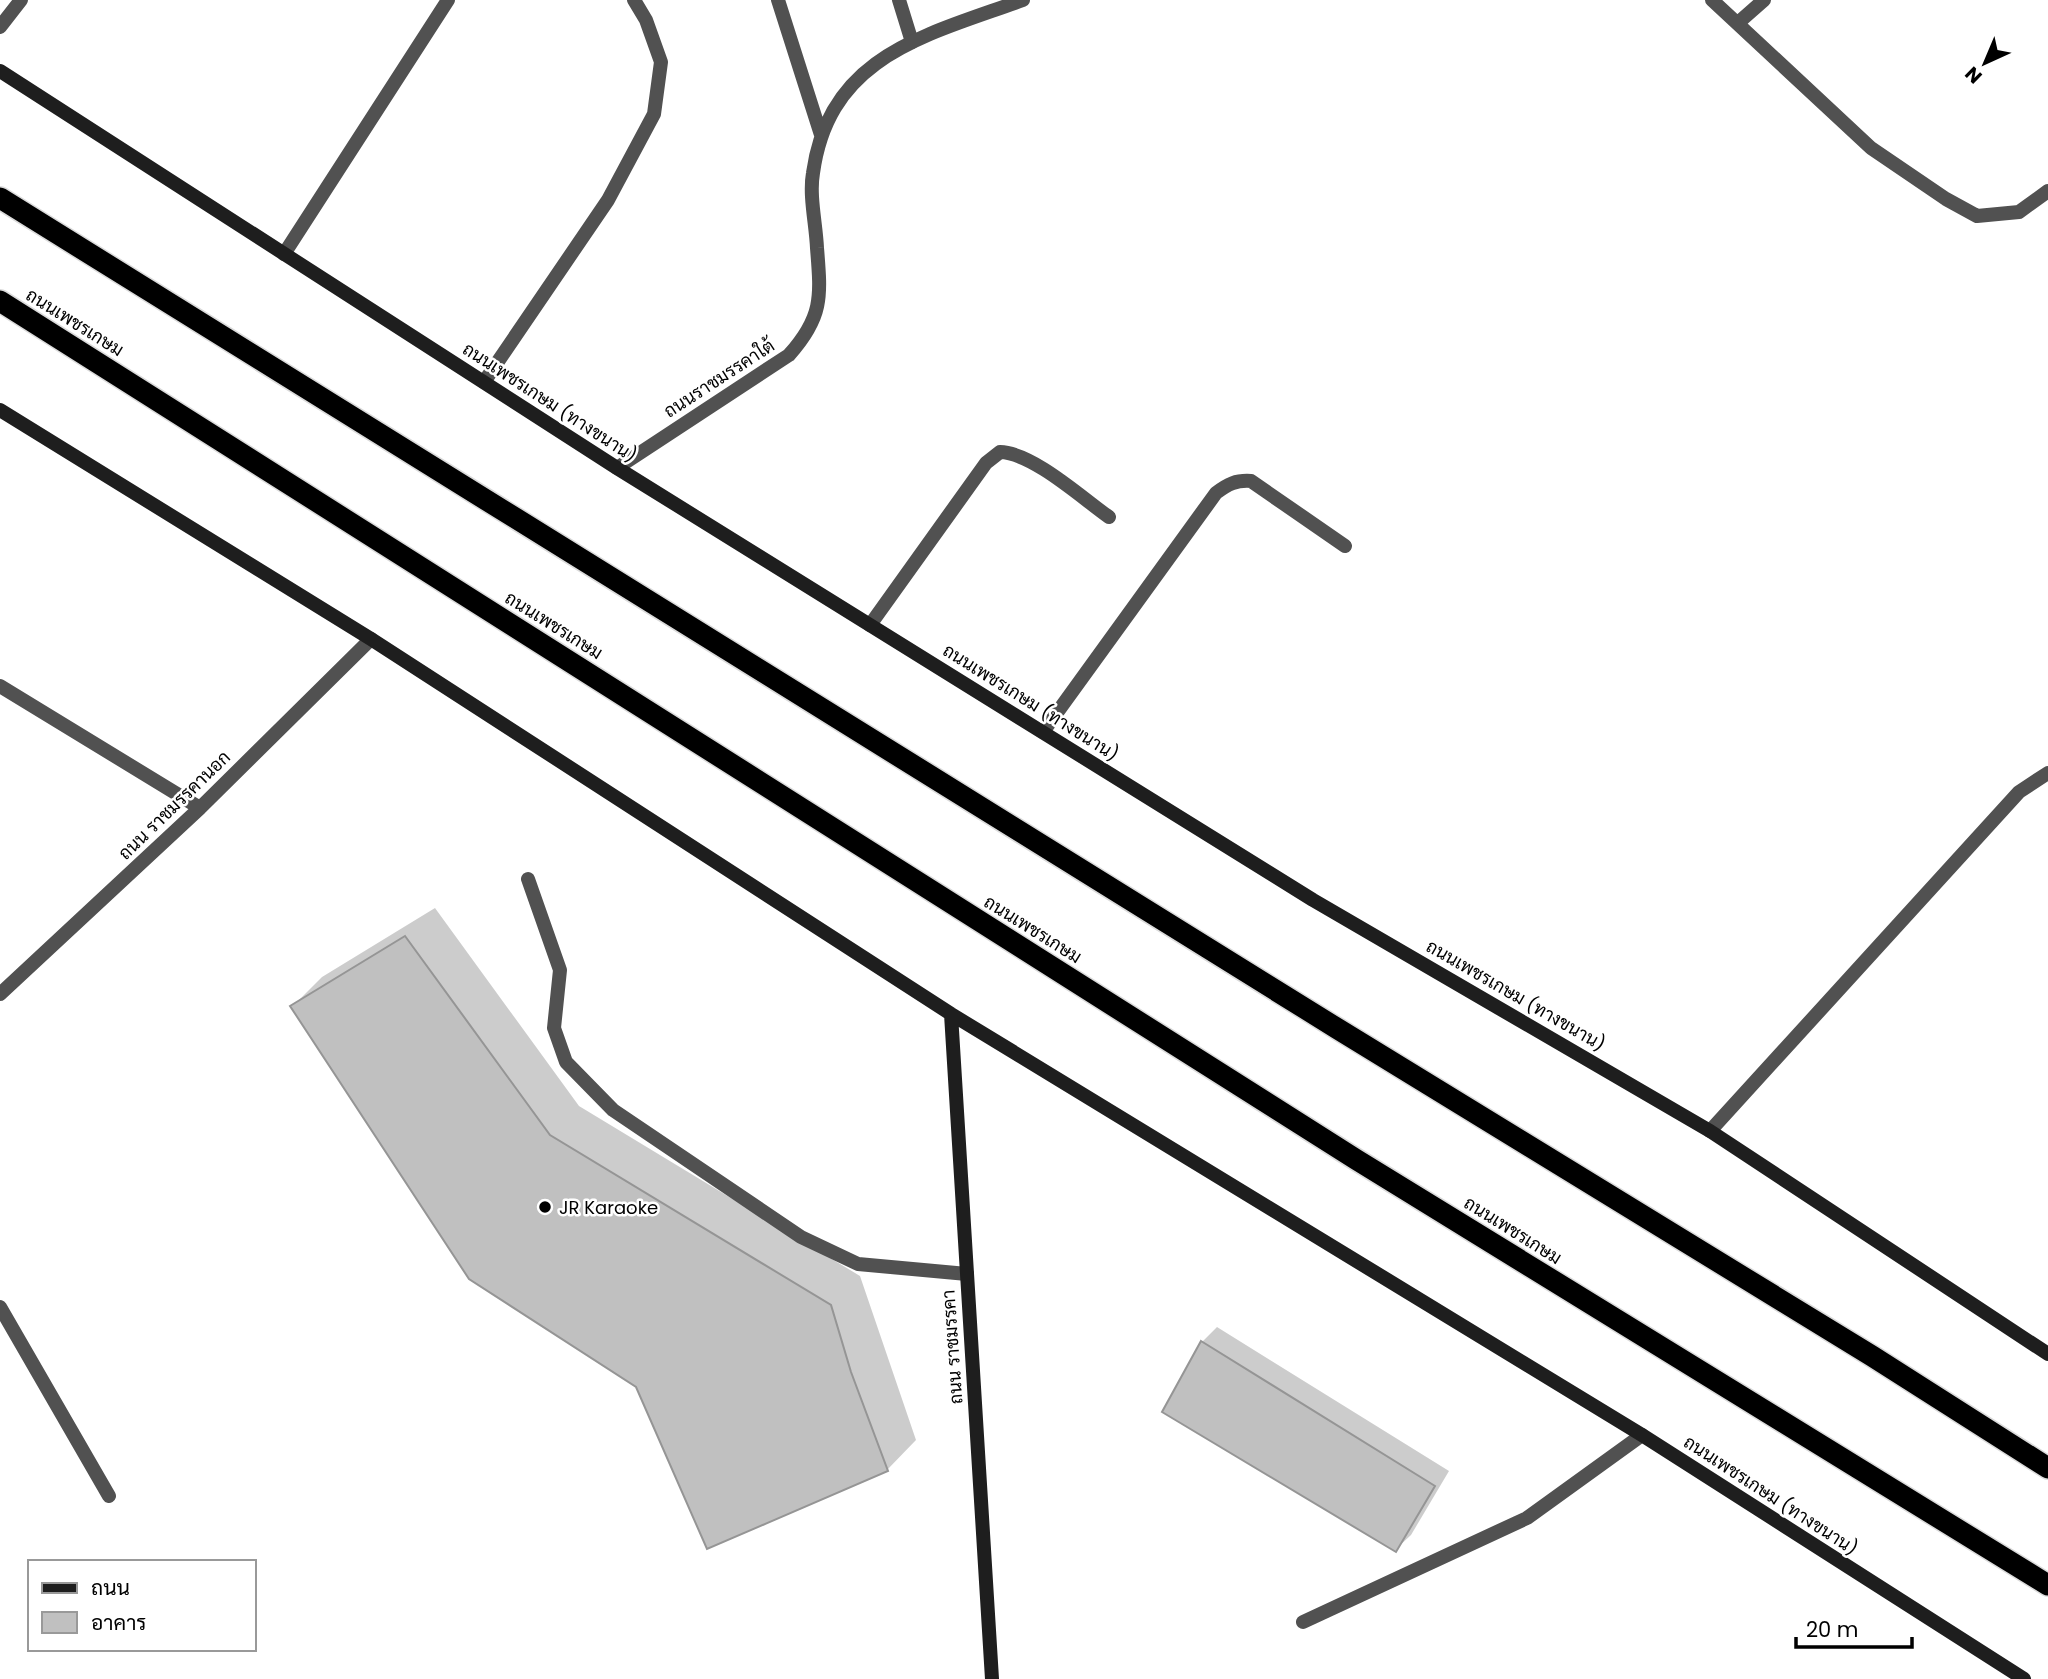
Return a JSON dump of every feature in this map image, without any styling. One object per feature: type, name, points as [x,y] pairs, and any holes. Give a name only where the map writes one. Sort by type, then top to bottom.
[{"type":"highway","points":[[0,198],[1338,1029],[1872,1356],[2048,1468]]},
{"type":"highway","name":"ถนนเพชรเกษม","points":[[0,301],[1357,1160],[2048,1585]]},
{"type":"main road","name":"ถนนเพชรเกษม (ทางขนาน)","points":[[0,71],[617,468],[1313,900],[1710,1131],[2048,1354]]},
{"type":"main road","name":"ถนนเพชรเกษม (ทางขนาน)","points":[[0,410],[371,639],[951,1014],[1642,1435],[2024,1679]]},
{"type":"main road","name":"ถนน ราชมรรคา","points":[[951,1014],[992,1679]]},
{"type":"street","points":[[0,27],[21,0]]},
{"type":"street","points":[[284,254],[448,0]]},
{"type":"street","points":[[484,383],[608,200],[654,114],[661,62],[646,20],[634,0]]},
{"type":"street","points":[[778,0],[821,135]]},
{"type":"street","points":[[899,0],[912,42]]},
{"type":"street","name":"ถนนราชมรรคาใต้","points":[[617,468],[789,355],[809,333],[820,302],[812,176],[821,135],[842,94],[874,62],[912,42],[1023,0]]},
{"type":"street","points":[[1713,0],[1871,148],[1977,216],[2020,212],[2048,191]]},
{"type":"street","points":[[1739,23],[1764,0]]},
{"type":"street","points":[[870,625],[986,463],[1000,452],[1011,453],[1041,469],[1109,517]]},
{"type":"street","points":[[1043,732],[1216,493],[1226,485],[1239,480],[1251,481],[1345,546]]},
{"type":"street","name":"ถนน ราชมรรคานอก","points":[[0,994],[200,808],[371,639]]},
{"type":"street","points":[[0,686],[200,808]]},
{"type":"street","points":[[1710,1131],[2019,792],[2048,773]]},
{"type":"street","points":[[528,879],[560,970],[554,1028],[566,1062],[613,1110],[801,1237],[858,1264],[967,1274]]},
{"type":"street","points":[[0,1307],[109,1496]]},
{"type":"street","points":[[1303,1622],[1527,1518],[1642,1435]]},
{"type":"building","name":"JR Karaoke","points":[[405,936],[550,1135],[831,1305],[851,1372],[888,1471],[707,1549],[636,1387],[469,1279],[290,1006]]},
{"type":"building","points":[[1201,1341],[1435,1486],[1396,1552],[1162,1412]]},
{"type":"place","name":"JR Karaoke","points":[[545,1207]]}]
